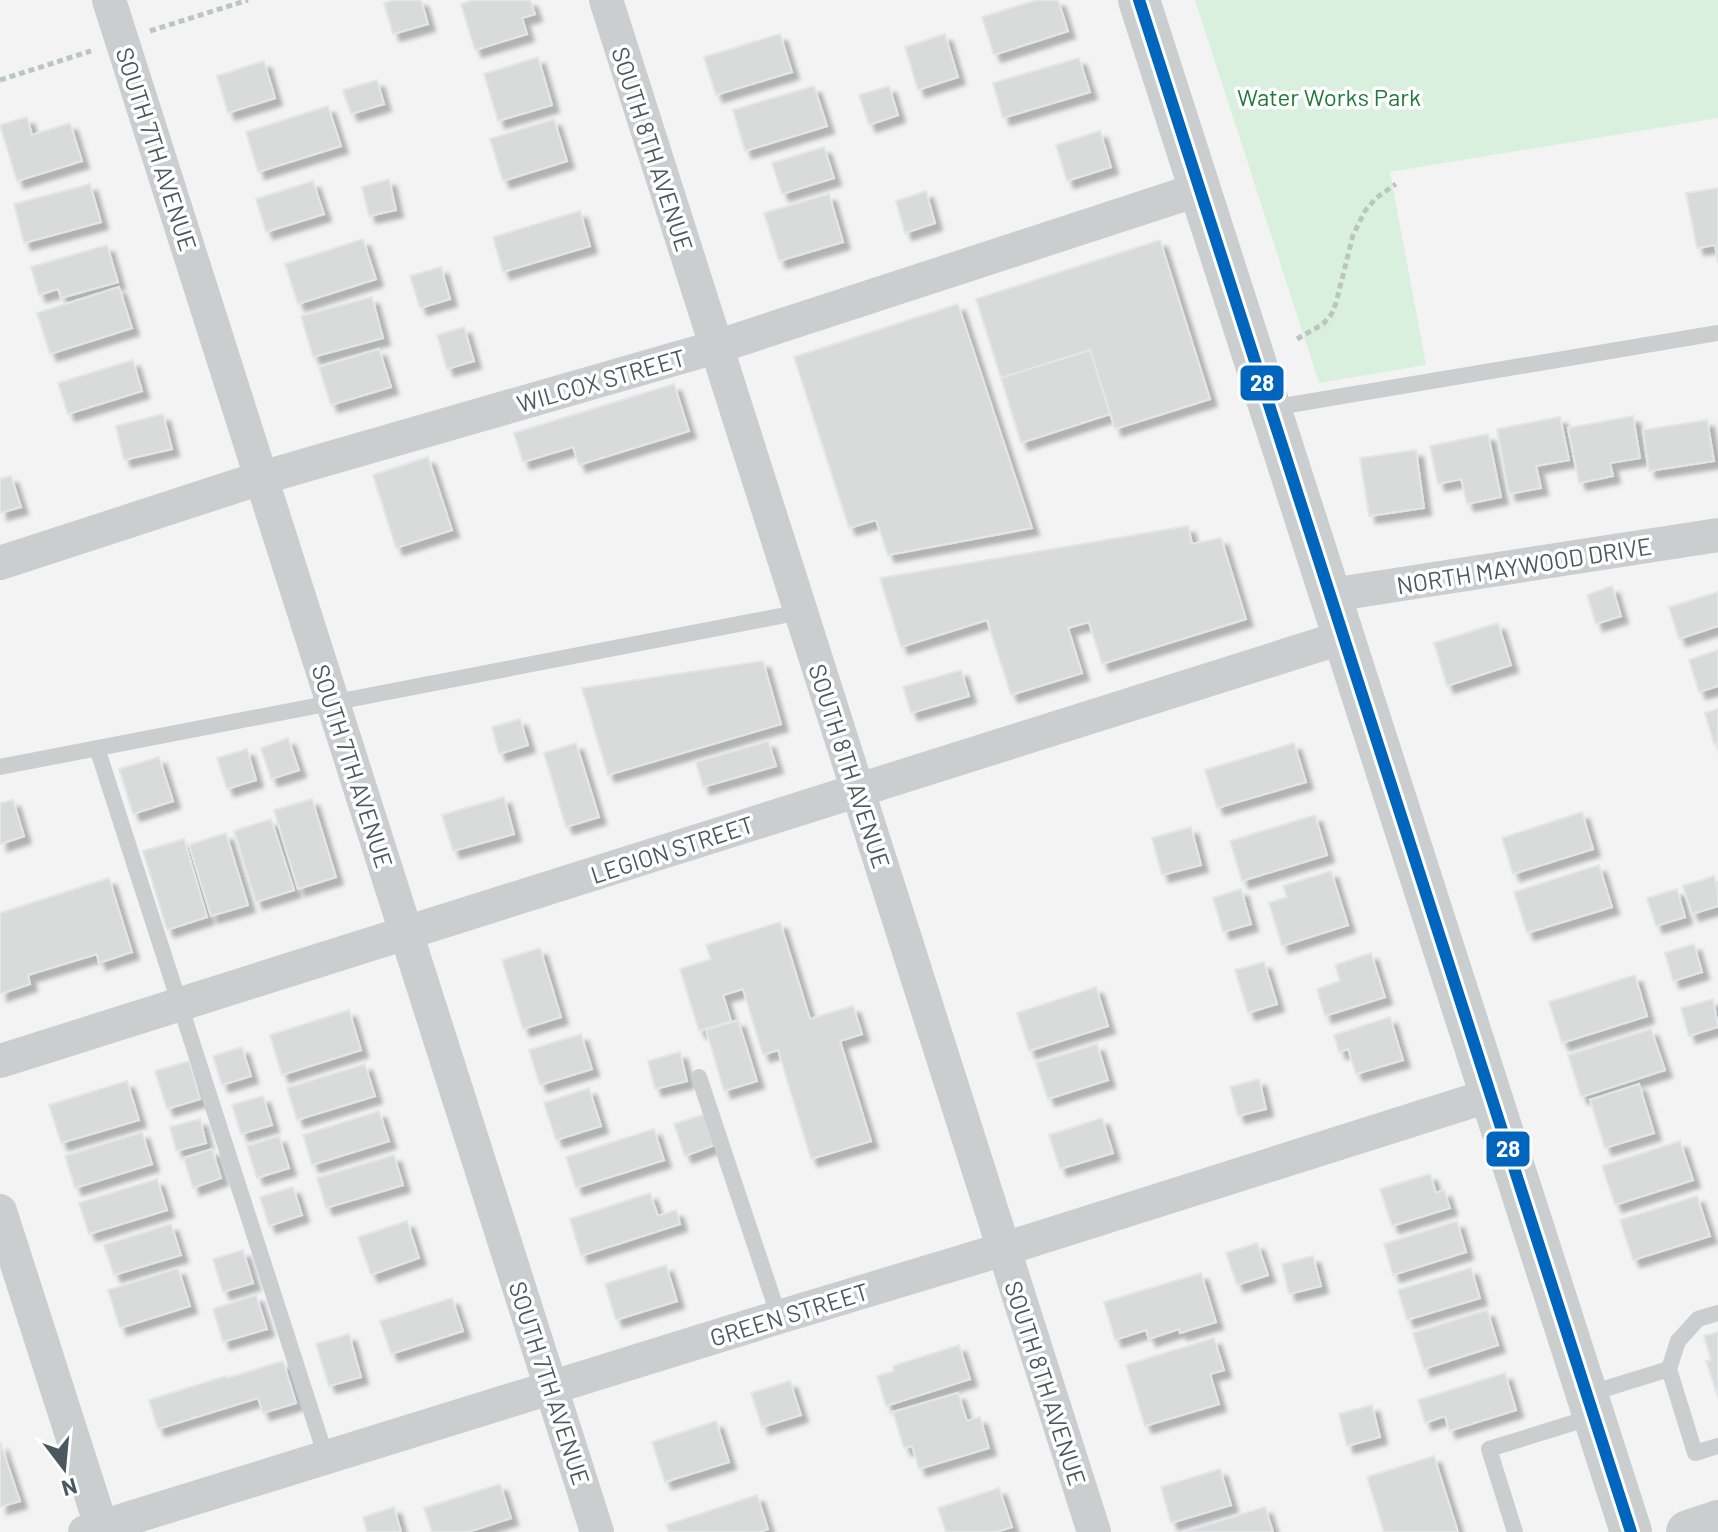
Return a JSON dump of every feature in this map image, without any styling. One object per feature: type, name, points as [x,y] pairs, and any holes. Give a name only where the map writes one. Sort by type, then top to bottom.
[{"type":"main road","points":[[1688,1532],[1718,1522]]},
{"type":"street","name":"SOUTH 7TH AVENUE","points":[[109,0],[597,1532]]},
{"type":"street","name":"SOUTH 8TH AVENUE","points":[[606,0],[1094,1532]]},
{"type":"street","points":[[1139,0],[1631,1532]]},
{"type":"street","name":"WILCOX STREET","points":[[0,563],[261,478],[716,347],[1200,189]]},
{"type":"street","name":"NORTH MAYWOOD DRIVE","points":[[1331,595],[1718,535]]},
{"type":"street","name":"LEGION STREET","points":[[0,1061],[1344,637]]},
{"type":"street","name":"GREEN STREET","points":[[96,1530],[1491,1095]]},
{"type":"street","points":[[0,1211],[96,1530]]},
{"type":"lane","points":[[1271,408],[1718,333]]},
{"type":"lane","points":[[0,767],[801,612]]},
{"type":"lane","points":[[97,748],[326,1457]]},
{"type":"lane","points":[[699,1077],[779,1317]]},
{"type":"lane","points":[[1718,1313],[1698,1319],[1678,1341],[1669,1369],[1695,1453],[1718,1446]]},
{"type":"lane","points":[[1515,1532],[1489,1449],[1669,1369]]},
{"type":"path","points":[[148,31],[248,0]]},
{"type":"path","points":[[0,80],[99,49]]},
{"type":"path","points":[[1297,339],[1323,324],[1331,315],[1353,235],[1365,211],[1376,198],[1396,184]]},
{"type":"green space","name":"Water Works Park","points":[[1195,0],[1718,0],[1718,118],[1390,172],[1426,365],[1319,383]]},
{"type":"building","points":[[421,0],[428,24],[393,34],[384,3]]},
{"type":"building","points":[[474,0],[530,0],[535,14],[522,18],[527,34],[475,50],[461,4]]},
{"type":"building","points":[[1037,0],[1058,0],[1068,31],[994,55],[982,17]]},
{"type":"building","points":[[780,34],[792,72],[716,95],[704,57]]},
{"type":"building","points":[[945,34],[958,77],[918,90],[905,47]]},
{"type":"building","points":[[538,57],[552,105],[498,121],[484,74]]},
{"type":"building","points":[[1079,58],[1090,92],[1003,118],[993,83]]},
{"type":"building","points":[[264,61],[275,98],[228,113],[217,76]]},
{"type":"building","points":[[377,80],[384,104],[351,114],[343,90]]},
{"type":"building","points":[[814,86],[827,126],[745,151],[733,110]]},
{"type":"building","points":[[889,86],[898,115],[869,125],[859,95]]},
{"type":"building","points":[[328,106],[341,146],[258,172],[246,132]]},
{"type":"building","points":[[27,117],[32,135],[70,123],[82,161],[17,181],[0,125]]},
{"type":"building","points":[[554,119],[567,161],[503,181],[490,139]]},
{"type":"building","points":[[1100,131],[1111,167],[1067,181],[1056,145]]},
{"type":"building","points":[[824,147],[834,178],[782,194],[772,163]]},
{"type":"building","points":[[389,179],[396,210],[369,216],[362,187]]},
{"type":"building","points":[[313,181],[324,214],[266,232],[256,199]]},
{"type":"building","points":[[90,184],[101,222],[24,243],[14,204]]},
{"type":"building","points":[[1718,188],[1718,263],[1715,245],[1697,248],[1686,193]]},
{"type":"building","points":[[926,191],[935,223],[905,233],[896,201]]},
{"type":"building","points":[[829,194],[843,242],[779,261],[764,213]]},
{"type":"building","points":[[580,211],[590,246],[503,272],[493,237]]},
{"type":"building","points":[[363,239],[376,279],[298,304],[285,264]]},
{"type":"building","points":[[1160,240],[1210,399],[1115,429],[1090,350],[1001,378],[976,299]]},
{"type":"building","points":[[107,245],[118,282],[61,298],[58,289],[39,295],[31,267]]},
{"type":"building","points":[[441,267],[450,299],[420,308],[410,276]]},
{"type":"building","points":[[119,287],[132,328],[50,354],[37,313]]},
{"type":"building","points":[[372,297],[383,338],[313,357],[301,316]]},
{"type":"building","points":[[958,304],[1032,528],[888,555],[876,520],[849,528],[794,357]]},
{"type":"building","points":[[464,327],[474,361],[447,369],[437,335]]},
{"type":"building","points":[[379,349],[391,387],[331,405],[319,367]]},
{"type":"building","points":[[1090,350],[1110,414],[1021,443],[1001,378]]},
{"type":"building","points":[[133,360],[142,391],[68,414],[58,383]]},
{"type":"building","points":[[674,384],[689,431],[579,465],[573,447],[523,462],[514,433]]},
{"type":"building","points":[[163,414],[172,449],[124,460],[116,426]]},
{"type":"building","points":[[1633,416],[1640,458],[1610,463],[1613,476],[1579,483],[1568,428]]},
{"type":"building","points":[[1560,417],[1569,460],[1536,466],[1541,488],[1509,494],[1497,429]]},
{"type":"building","points":[[1707,420],[1714,461],[1649,471],[1643,430]]},
{"type":"building","points":[[1488,434],[1501,497],[1467,504],[1461,479],[1438,484],[1430,446]]},
{"type":"building","points":[[1416,450],[1424,508],[1369,516],[1360,458]]},
{"type":"building","points":[[428,457],[452,530],[396,548],[373,475]]},
{"type":"building","points":[[11,476],[21,507],[0,513],[0,479]]},
{"type":"building","points":[[1188,526],[1192,544],[1221,538],[1246,619],[1102,664],[1089,622],[1068,628],[1082,673],[1011,695],[987,620],[901,647],[880,578]]},
{"type":"building","points":[[1612,586],[1621,616],[1596,624],[1587,595]]},
{"type":"building","points":[[1718,592],[1718,626],[1679,639],[1669,607]]},
{"type":"building","points":[[1498,623],[1511,665],[1447,686],[1434,643]]},
{"type":"building","points":[[1718,650],[1718,686],[1699,692],[1689,660]]},
{"type":"building","points":[[763,661],[781,724],[608,775],[582,688]]},
{"type":"building","points":[[961,670],[969,696],[911,713],[903,687]]},
{"type":"building","points":[[1718,709],[1718,743],[1714,744],[1705,713]]},
{"type":"building","points":[[520,719],[528,745],[499,754],[492,727]]},
{"type":"building","points":[[288,738],[299,770],[271,779],[261,748]]},
{"type":"building","points":[[768,741],[776,766],[703,787],[696,762]]},
{"type":"building","points":[[576,743],[599,817],[566,827],[544,753]]},
{"type":"building","points":[[1294,743],[1306,782],[1217,808],[1205,770]]},
{"type":"building","points":[[247,749],[256,780],[227,789],[217,758]]},
{"type":"building","points":[[159,757],[173,801],[133,814],[119,769]]},
{"type":"building","points":[[504,797],[514,834],[453,851],[442,815]]},
{"type":"building","points":[[312,799],[336,877],[298,889],[274,810]]},
{"type":"building","points":[[13,800],[24,836],[0,844],[0,803]]},
{"type":"building","points":[[1582,812],[1593,849],[1513,874],[1502,838]]},
{"type":"building","points":[[1315,815],[1327,855],[1242,881],[1230,841]]},
{"type":"building","points":[[271,819],[294,890],[256,902],[234,831]]},
{"type":"building","points":[[1191,827],[1201,865],[1162,875],[1152,838]]},
{"type":"building","points":[[226,833],[248,905],[211,916],[189,845]]},
{"type":"building","points":[[184,839],[207,917],[167,930],[143,851]]},
{"type":"building","points":[[1599,865],[1612,907],[1527,933],[1514,892]]},
{"type":"building","points":[[1331,871],[1348,925],[1282,946],[1269,903],[1287,897],[1283,886]]},
{"type":"building","points":[[1714,876],[1718,906],[1692,914],[1683,886]]},
{"type":"building","points":[[109,878],[132,952],[99,963],[97,954],[28,975],[30,984],[0,994],[0,913]]},
{"type":"building","points":[[1241,889],[1251,924],[1223,932],[1213,898]]},
{"type":"building","points":[[1677,889],[1685,917],[1656,926],[1647,898]]},
{"type":"building","points":[[780,922],[810,1019],[853,1006],[862,1034],[840,1041],[871,1141],[811,1159],[778,1050],[763,1055],[743,989],[723,995],[731,1021],[699,1031],[680,969],[711,959],[706,945]]},
{"type":"building","points":[[1694,944],[1702,972],[1673,981],[1665,953]]},
{"type":"building","points":[[540,948],[561,1017],[523,1029],[502,960]]},
{"type":"building","points":[[1371,953],[1385,997],[1325,1016],[1317,989],[1340,981],[1335,965]]},
{"type":"building","points":[[1264,962],[1277,1004],[1248,1013],[1235,970]]},
{"type":"building","points":[[1635,975],[1647,1016],[1562,1043],[1549,1002]]},
{"type":"building","points":[[1096,987],[1108,1026],[1029,1051],[1017,1013]]},
{"type":"building","points":[[1713,999],[1718,1027],[1689,1036],[1681,1008]]},
{"type":"building","points":[[349,1010],[361,1050],[282,1075],[270,1035]]},
{"type":"building","points":[[1390,1017],[1403,1060],[1356,1074],[1348,1049],[1339,1052],[1334,1035]]},
{"type":"building","points":[[738,1020],[757,1081],[724,1091],[706,1030]]},
{"type":"building","points":[[1651,1029],[1665,1070],[1581,1097],[1568,1055]]},
{"type":"building","points":[[581,1034],[592,1069],[540,1085],[529,1050]]},
{"type":"building","points":[[1097,1044],[1108,1080],[1048,1099],[1036,1063]]},
{"type":"building","points":[[242,1047],[251,1076],[222,1085],[213,1056]]},
{"type":"building","points":[[680,1052],[687,1081],[655,1089],[648,1061]]},
{"type":"building","points":[[189,1061],[200,1099],[167,1109],[155,1071]]},
{"type":"building","points":[[365,1064],[375,1096],[297,1120],[287,1088]]},
{"type":"building","points":[[1259,1079],[1266,1109],[1238,1116],[1230,1087]]},
{"type":"building","points":[[127,1081],[139,1120],[61,1143],[49,1105]]},
{"type":"building","points":[[1639,1084],[1654,1133],[1605,1148],[1590,1100]]},
{"type":"building","points":[[589,1088],[601,1126],[556,1140],[544,1103]]},
{"type":"building","points":[[263,1096],[272,1125],[241,1134],[232,1105]]},
{"type":"building","points":[[379,1111],[389,1141],[312,1165],[303,1135]]},
{"type":"building","points":[[705,1114],[715,1145],[685,1156],[674,1124]]},
{"type":"building","points":[[1102,1118],[1113,1153],[1060,1169],[1049,1135]]},
{"type":"building","points":[[200,1119],[206,1143],[176,1151],[170,1127]]},
{"type":"building","points":[[654,1129],[664,1160],[576,1188],[566,1157]]},
{"type":"building","points":[[142,1132],[152,1164],[75,1188],[65,1156]]},
{"type":"building","points":[[279,1136],[289,1168],[257,1178],[247,1146]]},
{"type":"building","points":[[1680,1141],[1693,1180],[1615,1205],[1602,1166]]},
{"type":"building","points":[[212,1149],[221,1178],[193,1188],[184,1158]]},
{"type":"building","points":[[394,1155],[403,1185],[326,1208],[317,1178]]},
{"type":"building","points":[[1430,1174],[1436,1193],[1444,1190],[1450,1208],[1392,1226],[1380,1189]]},
{"type":"building","points":[[157,1179],[167,1210],[89,1234],[79,1203]]},
{"type":"building","points":[[293,1187],[302,1215],[269,1226],[260,1197]]},
{"type":"building","points":[[650,1193],[658,1216],[676,1210],[680,1224],[581,1256],[570,1219]]},
{"type":"building","points":[[1697,1196],[1710,1236],[1633,1260],[1620,1220]]},
{"type":"building","points":[[407,1221],[419,1258],[371,1275],[358,1237]]},
{"type":"building","points":[[1457,1221],[1466,1252],[1393,1275],[1384,1244]]},
{"type":"building","points":[[171,1224],[181,1255],[114,1275],[104,1245]]},
{"type":"building","points":[[1257,1243],[1268,1275],[1237,1285],[1226,1253]]},
{"type":"building","points":[[243,1250],[253,1283],[223,1292],[213,1259]]},
{"type":"building","points":[[1313,1256],[1321,1286],[1289,1294],[1282,1264]]},
{"type":"building","points":[[666,1265],[677,1301],[616,1320],[605,1284]]},
{"type":"building","points":[[178,1268],[190,1306],[120,1328],[108,1290]]},
{"type":"building","points":[[1471,1268],[1480,1298],[1407,1320],[1398,1290]]},
{"type":"building","points":[[1201,1273],[1216,1322],[1149,1339],[1146,1330],[1115,1340],[1104,1302]]},
{"type":"building","points":[[256,1295],[267,1329],[223,1342],[213,1309]]},
{"type":"building","points":[[452,1298],[463,1331],[391,1354],[380,1321]]},
{"type":"building","points":[[1487,1310],[1498,1345],[1424,1369],[1413,1333]]},
{"type":"building","points":[[1718,1332],[1718,1397],[1706,1361],[1711,1360],[1704,1336]]},
{"type":"building","points":[[349,1334],[361,1377],[329,1386],[316,1344]]},
{"type":"building","points":[[1214,1338],[1224,1370],[1210,1374],[1219,1404],[1145,1426],[1126,1365]]},
{"type":"building","points":[[959,1345],[970,1379],[886,1406],[877,1376],[894,1371],[893,1366]]},
{"type":"building","points":[[283,1361],[296,1403],[263,1413],[258,1398],[158,1429],[149,1400]]},
{"type":"building","points":[[1505,1373],[1516,1410],[1449,1431],[1445,1416],[1425,1423],[1418,1400]]},
{"type":"building","points":[[790,1381],[801,1415],[762,1427],[751,1393]]},
{"type":"building","points":[[958,1393],[967,1421],[980,1417],[989,1448],[919,1469],[912,1446],[904,1448],[893,1412]]},
{"type":"building","points":[[1372,1405],[1380,1437],[1347,1446],[1339,1414]]},
{"type":"building","points":[[716,1421],[729,1462],[665,1482],[652,1442]]},
{"type":"building","points":[[0,1442],[20,1501],[0,1507]]},
{"type":"building","points":[[1434,1456],[1458,1532],[1384,1532],[1367,1477]]},
{"type":"building","points":[[1220,1469],[1231,1505],[1171,1523],[1161,1487]]},
{"type":"building","points":[[500,1484],[511,1518],[468,1532],[432,1532],[424,1508]]},
{"type":"building","points":[[999,1488],[1012,1527],[996,1532],[946,1532],[938,1508]]},
{"type":"building","points":[[757,1495],[768,1529],[759,1532],[669,1532],[666,1525]]},
{"type":"building","points":[[394,1507],[401,1532],[367,1532],[363,1517]]},
{"type":"building","points":[[1265,1507],[1273,1532],[1184,1532]]},
{"type":"transit line","name":"28","points":[[1139,0],[1631,1532]]}]
